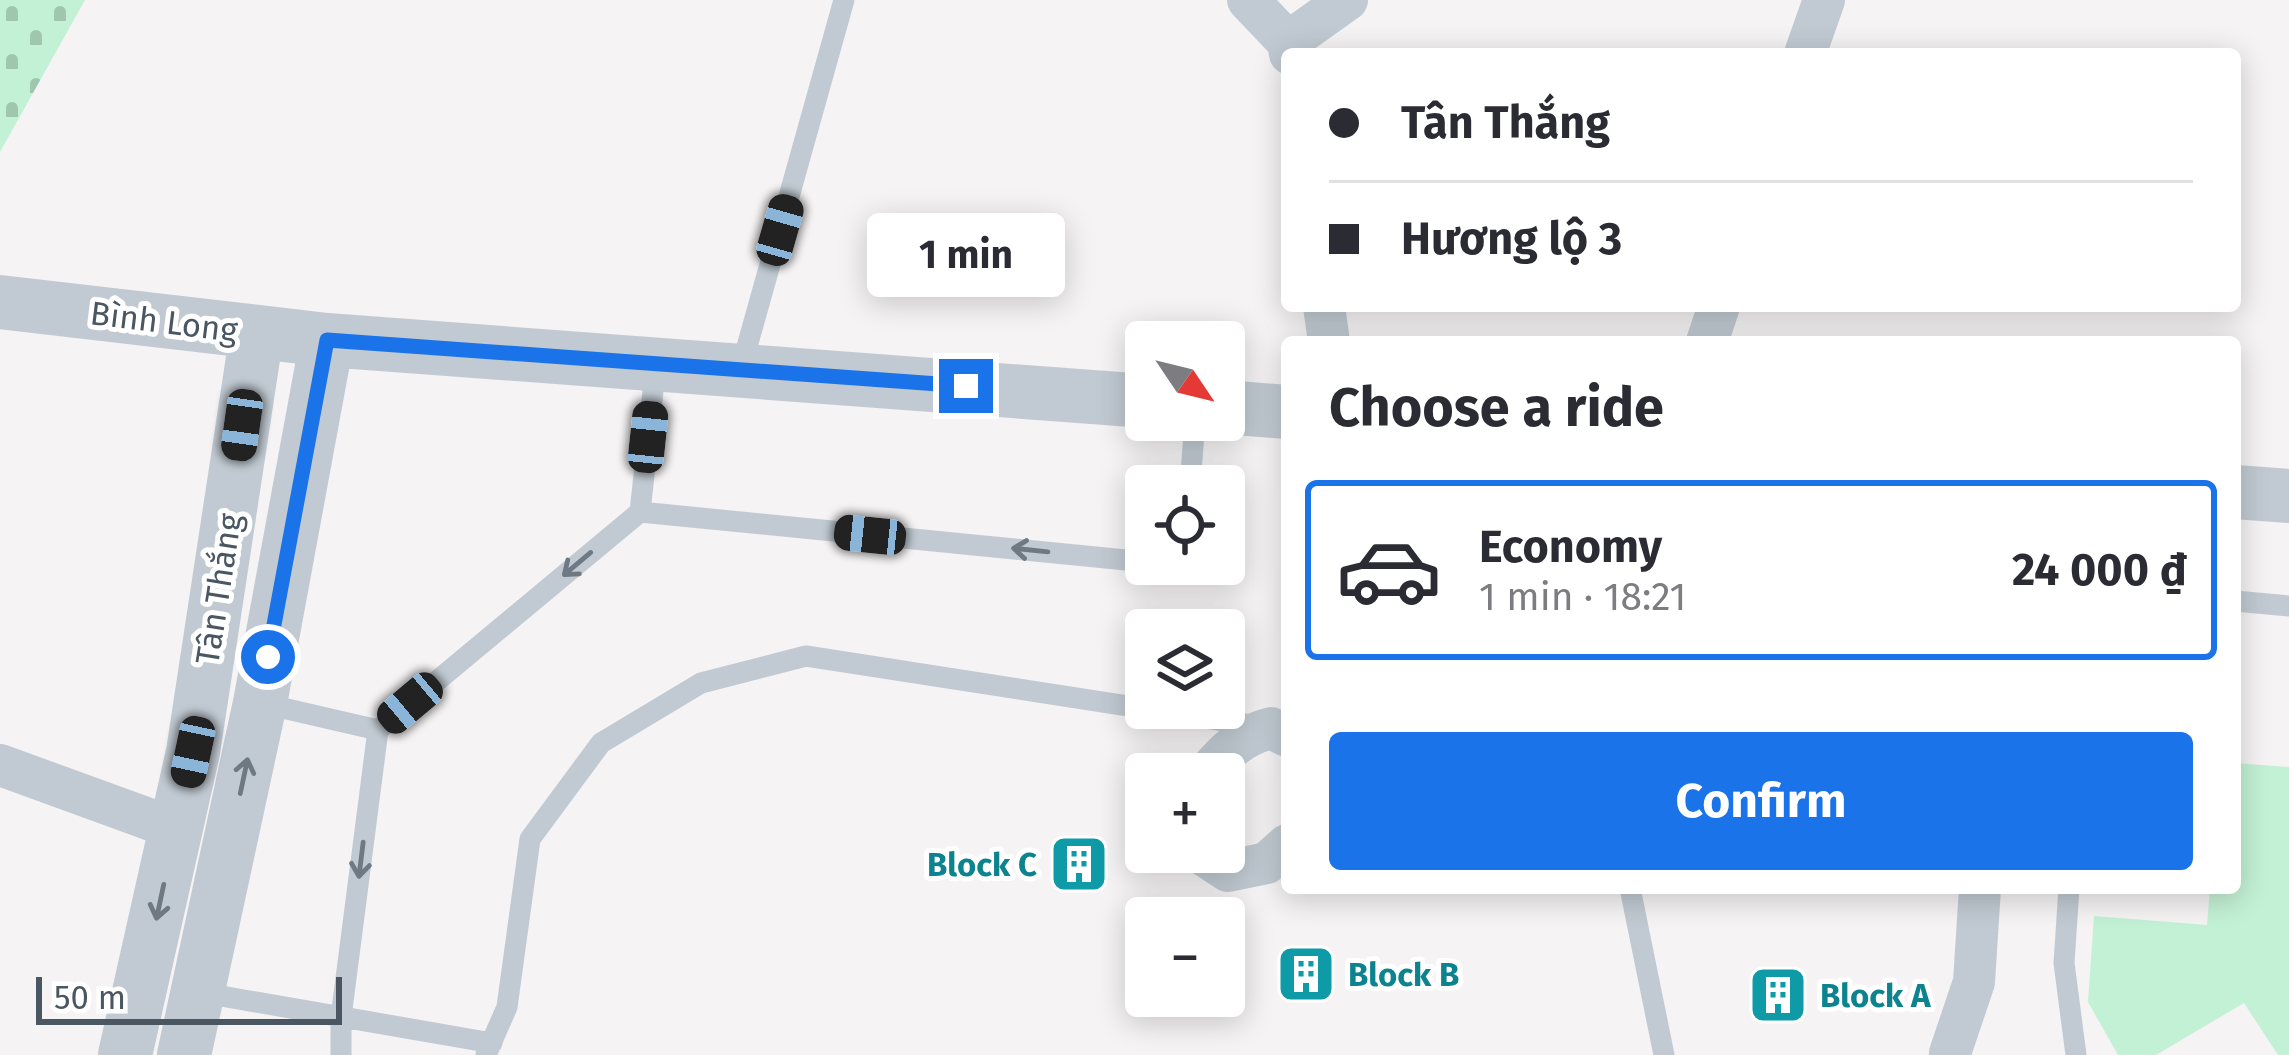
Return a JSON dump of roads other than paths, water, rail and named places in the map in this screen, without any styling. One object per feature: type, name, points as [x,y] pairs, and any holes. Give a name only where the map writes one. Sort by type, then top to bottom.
[{"type":"street","points":[[1248,0],[1289,48],[1347,0]]},
{"type":"street","points":[[1807,48],[1824,0]]},
{"type":"street","name":"Bình Long","points":[[0,302],[327,340],[1125,399]]},
{"type":"street","name":"Tân Thắng","points":[[125,1055],[193,752],[256,332]]},
{"type":"street","name":"Tân Thắng","points":[[184,1055],[260,703],[327,340]]},
{"type":"street","points":[[1245,409],[1281,412]]},
{"type":"street","points":[[2241,492],[2289,496]]},
{"type":"street","points":[[1225,753],[1254,732],[1281,732]]},
{"type":"street","points":[[0,765],[176,829]]},
{"type":"street","points":[[1245,868],[1267,863],[1281,850]]},
{"type":"street","points":[[1949,1054],[1973,982],[1980,894]]},
{"type":"lane","points":[[741,368],[844,0]]},
{"type":"lane","points":[[341,1055],[341,1017],[377,730],[640,512],[656,362]]},
{"type":"lane","points":[[640,512],[1125,560]]},
{"type":"lane","points":[[2241,602],[2289,606]]},
{"type":"lane","points":[[197,992],[489,1049],[507,1007],[530,838],[601,742],[701,683],[806,656],[1281,732]]},
{"type":"lane","points":[[260,703],[377,730]]},
{"type":"lane","points":[[1631,894],[1664,1055]]},
{"type":"lane","points":[[2069,894],[2064,963],[2076,1055]]},
{"type":"place","name":"Block C","points":[[1079,864]]},
{"type":"place","name":"Block B","points":[[1306,974]]},
{"type":"place","name":"Block A","points":[[1778,995]]}]
